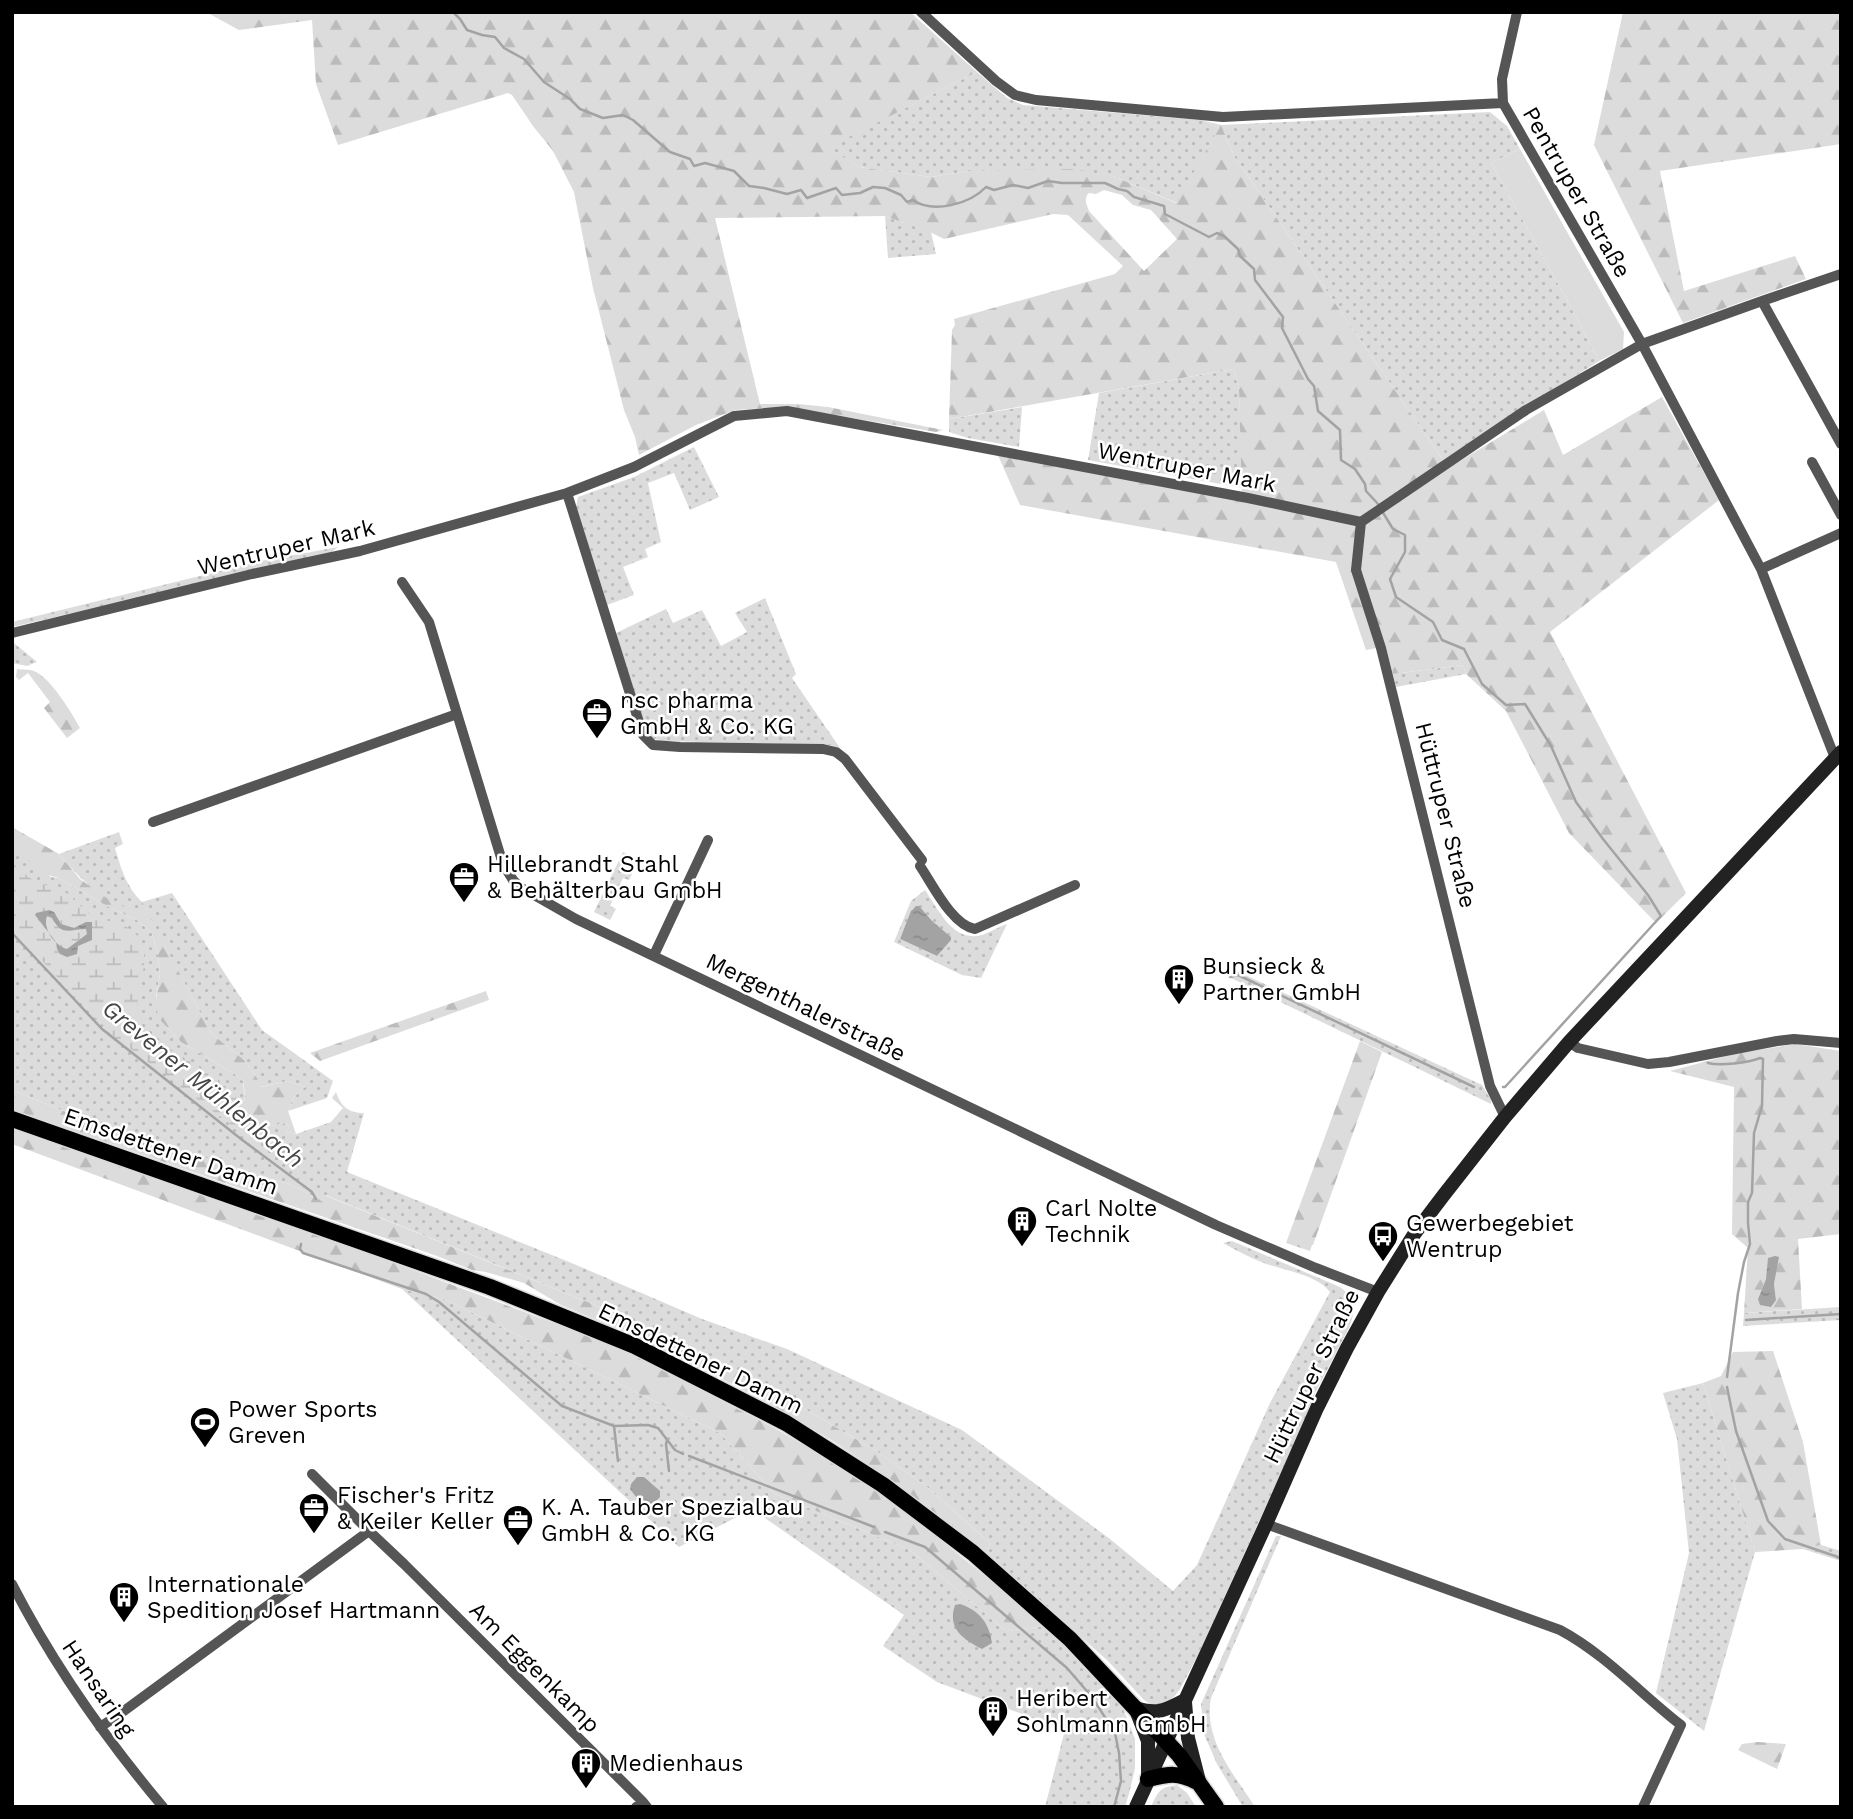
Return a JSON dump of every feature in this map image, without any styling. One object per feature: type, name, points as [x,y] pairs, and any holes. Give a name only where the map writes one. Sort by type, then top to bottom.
[{"type":"main road","name":"Hüttruper Straße","points":[[1136,1807],[1317,1408],[1378,1292],[1415,1233],[1505,1117],[1569,1042],[1838,755]]},
{"type":"main road","name":"Emsdettener Damm","points":[[12,1119],[490,1287],[635,1346],[786,1423],[883,1485],[973,1553],[1070,1639],[1165,1740],[1216,1807]]},
{"type":"main road","points":[[1135,1708],[1147,1712],[1163,1712],[1185,1700],[1188,1738],[1199,1783]]},
{"type":"main road","points":[[1135,1708],[1147,1741],[1149,1779],[1170,1774],[1185,1776],[1199,1783]]},
{"type":"street","points":[[921,12],[996,81],[1015,95],[1036,100],[1223,117],[1503,103]]},
{"type":"street","name":"Pentruper Straße","points":[[1517,12],[1502,79],[1503,103],[1642,344]]},
{"type":"street","points":[[1361,522],[1526,410],[1642,344],[1841,274]]},
{"type":"street","points":[[1762,301],[1841,444]]},
{"type":"street","name":"Hüttruper Straße","points":[[1642,344],[1761,569],[1838,755]]},
{"type":"street","name":"Wentruper Mark","points":[[12,633],[251,573],[360,551],[567,493],[634,467],[734,416],[787,411],[1361,522]]},
{"type":"street","points":[[1812,463],[1841,515]]},
{"type":"street","points":[[567,493],[643,735],[653,745],[823,749],[836,752],[845,759],[921,863],[957,920],[967,927],[975,929],[1076,885]]},
{"type":"street","name":"Hüttruper Straße","points":[[1361,522],[1356,570],[1381,648],[1490,1086],[1505,1117]]},
{"type":"street","points":[[1761,569],[1841,533]]},
{"type":"street","name":"Mergenthalerstraße","points":[[402,582],[429,622],[503,864],[520,887],[576,919],[1216,1226],[1378,1292]]},
{"type":"street","points":[[153,821],[457,714]]},
{"type":"street","points":[[654,955],[708,840]]},
{"type":"street","points":[[1569,1042],[1578,1048],[1648,1064],[1794,1039],[1841,1043]]},
{"type":"street","name":"Am Eggenkamp","points":[[312,1474],[414,1573],[642,1805]]},
{"type":"street","points":[[1266,1524],[1560,1630],[1594,1651],[1681,1725],[1643,1807]]},
{"type":"street","points":[[100,1727],[369,1531]]},
{"type":"street","name":"Hansaring","points":[[12,1584],[61,1670],[100,1727],[163,1807]]},
{"type":"green space","points":[[206,12],[910,12],[977,72],[841,141],[832,150],[859,167],[931,177],[968,171],[1071,169],[1113,176],[1176,203],[1219,128],[1201,120],[1221,125],[1234,156],[1450,467],[1544,410],[1563,455],[1662,397],[1719,500],[1550,632],[1686,893],[1656,923],[1569,833],[1506,711],[1466,674],[1463,665],[1393,674],[1386,648],[1366,650],[1336,562],[1020,505],[997,453],[1242,499],[1239,390],[1234,369],[949,419],[954,319],[1115,274],[1123,266],[1068,215],[1053,214],[944,239],[885,216],[715,218],[760,404],[828,407],[943,430],[936,432],[786,407],[735,410],[696,425],[639,455],[624,410],[593,288],[574,192],[553,151],[512,95],[508,93],[338,145],[316,84],[312,20],[239,30]],"holes":[[[1104,190],[1122,195],[1133,205],[1151,210],[1177,239],[1144,271],[1089,211],[1086,202],[1089,193],[1096,194]]]},
{"type":"green space","points":[[1623,12],[1841,12],[1841,144],[1660,171],[1684,291],[1795,256],[1806,279],[1683,323],[1594,145]]},
{"type":"green space","points":[[977,72],[1007,98],[1023,105],[1201,120],[1219,128],[1177,203],[1113,176],[968,171],[931,177],[859,167],[831,150],[840,141]]},
{"type":"green space","points":[[1490,112],[1507,126],[1520,149],[1491,163],[1599,361],[1443,460],[1234,156],[1221,125]]},
{"type":"green space","points":[[1520,149],[1624,332],[1623,349],[1599,361],[1491,163]]},
{"type":"green space","points":[[885,216],[931,232],[936,254],[888,258]]},
{"type":"green space","points":[[1234,369],[1239,390],[1243,488],[1088,460],[1099,393]]},
{"type":"green space","points":[[1022,407],[1019,447],[949,432],[949,419]]},
{"type":"green space","points":[[694,447],[719,497],[690,510],[674,473],[648,483],[661,542],[645,549],[648,557],[623,567],[634,595],[607,605],[576,507],[578,497],[634,477]]},
{"type":"green space","points":[[338,547],[329,554],[12,627],[12,622],[261,561]]},
{"type":"green space","points":[[765,598],[796,674],[792,678],[840,748],[830,745],[661,741],[653,738],[646,731],[616,633],[666,609],[673,623],[702,610],[721,646],[747,632],[735,613]]},
{"type":"green space","points":[[12,643],[37,662],[27,666],[12,663]]},
{"type":"green space","points":[[1463,665],[1466,674],[1396,687],[1393,674]]},
{"type":"green space","points":[[17,669],[34,671],[47,680],[80,728],[67,738],[44,708],[50,702],[28,673],[19,680],[16,677]]},
{"type":"green space","points":[[12,827],[59,854],[80,879],[138,917],[142,902],[211,1033],[244,1060],[261,1087],[288,1081],[305,1087],[293,1098],[288,1111],[296,1134],[287,1132],[289,1126],[285,1123],[265,1127],[250,1116],[245,1108],[243,1081],[181,1042],[161,1021],[155,1006],[160,974],[152,933],[137,920],[59,878],[44,874],[12,846]]},
{"type":"green space","points":[[119,832],[123,844],[115,848],[125,877],[136,896],[142,902],[172,893],[262,1030],[333,1081],[327,1098],[288,1111],[293,1098],[305,1087],[288,1081],[260,1087],[244,1060],[211,1033],[142,903],[138,918],[91,887],[59,854]]},
{"type":"green space","points":[[12,846],[51,877],[59,878],[137,920],[152,933],[160,974],[156,997],[161,1021],[181,1042],[243,1081],[246,1113],[265,1127],[285,1123],[289,1126],[287,1132],[296,1134],[331,1122],[343,1108],[332,1098],[336,1092],[346,1108],[364,1113],[347,1172],[702,1319],[787,1349],[962,1430],[1110,1539],[1173,1591],[1197,1565],[1270,1403],[1330,1292],[1309,1277],[1259,1261],[1223,1243],[1232,1241],[1340,1287],[1350,1296],[1354,1305],[1349,1328],[1315,1393],[1298,1436],[1180,1689],[1166,1703],[1152,1705],[1144,1700],[1108,1661],[987,1554],[990,1543],[927,1487],[878,1452],[759,1382],[691,1346],[325,1195],[322,1201],[291,1185],[78,1117],[12,1090]]},
{"type":"green space","points":[[623,852],[639,860],[629,880],[623,878],[610,906],[616,909],[610,920],[594,912]]},
{"type":"green space","points":[[12,861],[30,878],[63,891],[92,915],[133,931],[142,944],[144,956],[138,1011],[147,1034],[230,1087],[237,1102],[238,1130],[107,1031],[12,928]],"holes":[[[49,910],[54,912],[61,924],[83,928],[73,932],[55,924],[47,915],[45,921],[48,932],[35,916],[36,913]],[[83,928],[93,928],[84,941],[60,954],[57,942],[67,949],[87,934]]]},
{"type":"green space","points":[[925,890],[941,915],[963,934],[982,935],[1007,924],[981,978],[962,975],[894,942],[911,901]],"holes":[[[913,908],[951,937],[937,956],[900,939]]]},
{"type":"green space","points":[[1226,966],[1482,1085],[1491,1104],[1231,978]]},
{"type":"green space","points":[[486,991],[489,1000],[320,1061],[310,1053]]},
{"type":"green space","points":[[1360,1041],[1382,1052],[1310,1251],[1286,1243]]},
{"type":"green space","points":[[1795,1044],[1841,1051],[1841,1234],[1798,1239],[1802,1309],[1744,1313],[1748,1248],[1732,1234],[1734,1087],[1670,1071],[1734,1054]],"holes":[[[1778,1257],[1774,1284],[1776,1300],[1758,1299]]]},
{"type":"green space","points":[[12,1090],[78,1117],[291,1185],[322,1201],[324,1195],[691,1346],[759,1382],[878,1452],[927,1487],[990,1543],[987,1554],[889,1479],[833,1441],[770,1404],[628,1333],[561,1305],[524,1283],[472,1270],[12,1110]]},
{"type":"green space","points":[[12,1125],[325,1237],[623,1349],[776,1429],[876,1487],[1046,1626],[1006,1631],[910,1550],[775,1494],[720,1433],[444,1299],[402,1289],[12,1144]]},
{"type":"green space","points":[[402,1289],[444,1299],[720,1433],[775,1494],[910,1550],[1006,1631],[1046,1626],[1122,1706],[1135,1739],[1135,1768],[1125,1807],[1045,1807],[1065,1730],[937,1682],[883,1646],[904,1615],[752,1509],[679,1547]]},
{"type":"green space","points":[[1841,1307],[1841,1320],[1743,1326],[1744,1313]]},
{"type":"green space","points":[[1773,1351],[1803,1442],[1821,1545],[1755,1552],[1703,1383],[1721,1376],[1733,1352]]},
{"type":"green space","points":[[1703,1383],[1755,1552],[1704,1731],[1656,1693],[1689,1553],[1677,1439],[1663,1393]]},
{"type":"green space","points":[[1276,1536],[1281,1536],[1211,1698],[1210,1713],[1216,1742],[1255,1807],[1243,1807],[1217,1764],[1204,1734],[1201,1704]]},
{"type":"green space","points":[[1821,1545],[1841,1551],[1841,1561],[1803,1549]]},
{"type":"green space","points":[[1742,1744],[1786,1744],[1777,1769],[1738,1750]]},
{"type":"green space","points":[[1177,1785],[1187,1793],[1196,1807],[1151,1807],[1160,1791]]},
{"type":"water","points":[[916,906],[951,937],[937,956],[900,939],[911,911]]},
{"type":"water","points":[[49,910],[54,912],[61,924],[74,928],[92,922],[92,940],[78,946],[77,954],[67,957],[60,954],[56,942],[67,949],[87,934],[86,929],[63,930],[47,916],[46,926],[49,933],[36,913]]},
{"type":"water","points":[[1779,1257],[1774,1284],[1776,1300],[1771,1307],[1760,1305],[1758,1299],[1766,1279],[1768,1258]]},
{"type":"water","points":[[637,1477],[644,1477],[660,1491],[660,1497],[651,1506],[643,1506],[630,1489]]},
{"type":"water","points":[[960,1604],[973,1610],[982,1619],[989,1629],[992,1643],[982,1649],[958,1632],[953,1613],[955,1605]]},
{"type":"waterway","points":[[453,12],[467,30],[495,37],[504,48],[524,59],[544,82],[580,109],[603,118],[623,115],[633,120],[670,152],[690,159],[694,166],[705,163],[734,171],[749,186],[787,194],[801,190],[807,198],[836,188],[842,195],[860,193],[873,187],[885,188],[901,195],[907,202],[913,200],[941,207],[971,198],[986,187],[994,190],[1013,185],[1028,188],[1048,181],[1105,183],[1127,191],[1134,197],[1164,206],[1165,214],[1209,237],[1217,233],[1224,236],[1254,269],[1255,280],[1283,317],[1282,328],[1314,386],[1318,411],[1340,430],[1341,460],[1355,469],[1365,484],[1366,491],[1379,505]]},
{"type":"waterway","points":[[1382,511],[1393,529],[1405,535],[1405,552],[1390,579],[1396,597],[1433,622],[1442,640],[1464,649],[1482,684],[1506,705],[1525,704],[1551,746],[1576,802],[1648,895],[1661,916],[1503,1087]]},
{"type":"waterway","name":"Grevener Mühlenbach","points":[[12,933],[102,1029],[312,1192],[316,1199]]},
{"type":"waterway","points":[[1230,977],[1238,975],[1474,1087]]},
{"type":"waterway","points":[[1708,1063],[1727,1064],[1763,1059],[1762,1106],[1754,1133],[1752,1193],[1748,1202],[1750,1244],[1738,1293],[1727,1377]]},
{"type":"waterway","name":"Grevener Mühlenbach","points":[[301,1244],[303,1253],[426,1294],[562,1406],[614,1426],[648,1425],[658,1428],[675,1450],[683,1454]]},
{"type":"waterway","points":[[1746,1320],[1841,1314]]},
{"type":"waterway","points":[[1727,1387],[1736,1431],[1768,1521],[1785,1539],[1841,1558]]},
{"type":"waterway","points":[[614,1426],[618,1461]]},
{"type":"waterway","points":[[667,1440],[669,1471]]},
{"type":"waterway","name":"Grevener Mühlenbach","points":[[689,1456],[874,1527]]},
{"type":"waterway","name":"Grevener Mühlenbach","points":[[885,1532],[925,1547],[1067,1668],[1092,1697],[1115,1733],[1121,1781],[1114,1807]]},
{"type":"place","name":"nsc pharma GmbH & Co. KG","points":[[597,740]]},
{"type":"place","name":"Hillebrandt Stahl & Behälterbau GmbH","points":[[464,904]]},
{"type":"place","name":"Bunsieck & Partner GmbH","points":[[1179,1006]]},
{"type":"place","name":"Carl Nolte Technik","points":[[1022,1248]]},
{"type":"place","name":"Gewerbegebiet Wentrup","points":[[1383,1263]]},
{"type":"place","name":"Power Sports Greven","points":[[205,1449]]},
{"type":"place","name":"Fischer's Fritz & Keiler Keller","points":[[314,1535]]},
{"type":"place","name":"K. A. Tauber Spezialbau GmbH & Co. KG","points":[[518,1547]]},
{"type":"place","name":"Internationale Spedition Josef Hartmann","points":[[124,1624]]},
{"type":"place","name":"Heribert Sohlmann GmbH","points":[[993,1738]]},
{"type":"place","name":"Medienhaus","points":[[586,1790]]}]
